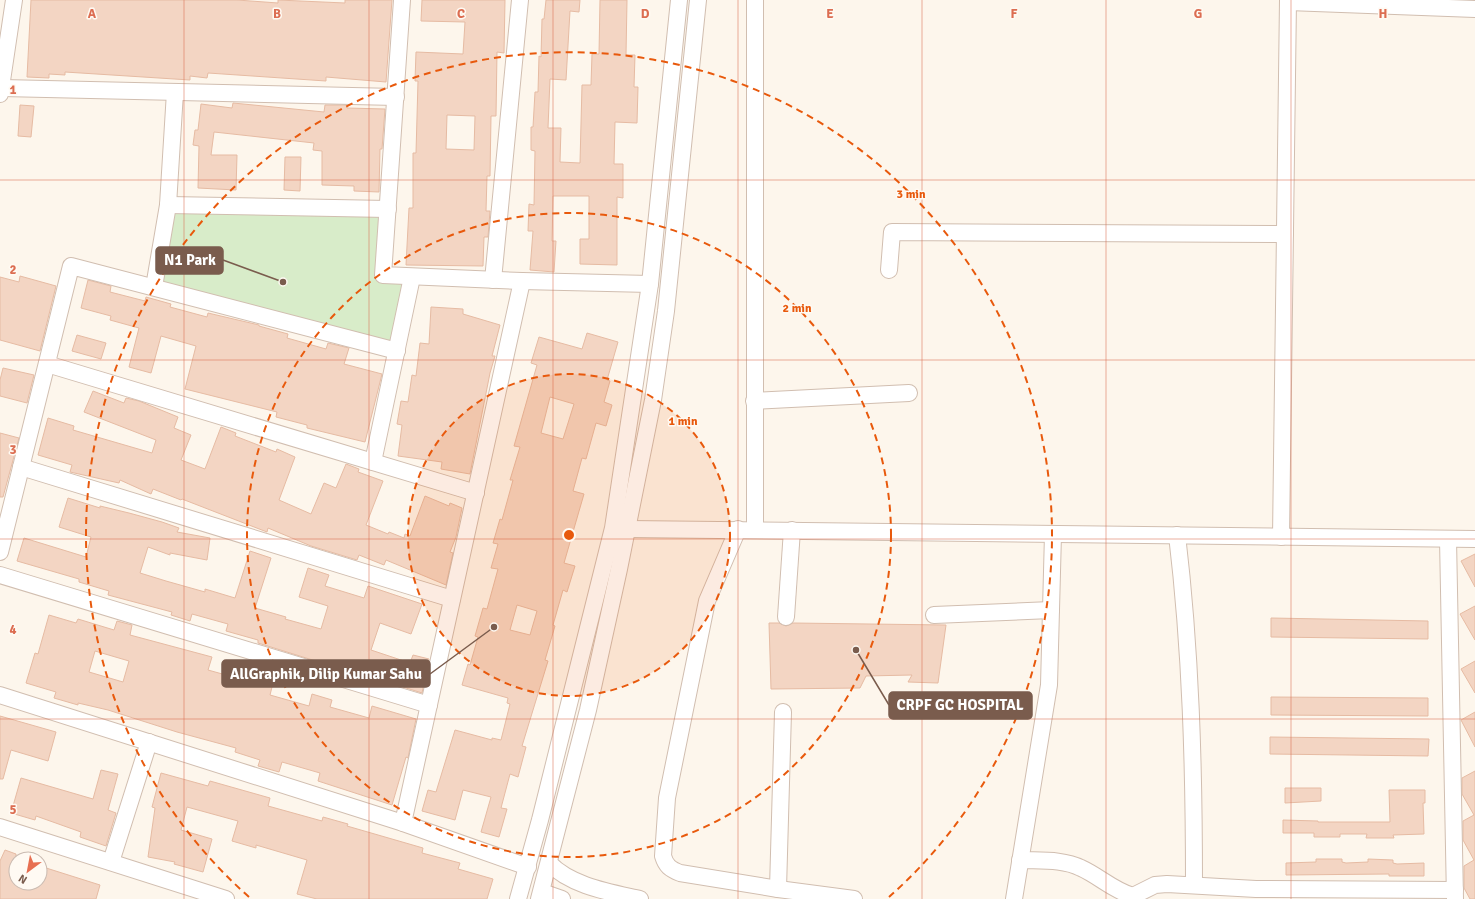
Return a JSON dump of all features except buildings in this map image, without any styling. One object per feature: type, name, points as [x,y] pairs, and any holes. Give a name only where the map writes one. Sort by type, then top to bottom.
[{"type":"street","points":[[14,0],[1,91],[175,92],[396,97]]},
{"type":"street","points":[[402,0],[383,275],[522,281],[650,284]]},
{"type":"street","points":[[493,280],[520,0]]},
{"type":"street","points":[[518,899],[550,783],[613,528],[650,284],[679,0]]},
{"type":"street","points":[[562,899],[540,896],[590,702],[628,529],[653,400],[666,310],[698,0]]},
{"type":"street","points":[[755,0],[755,530]]},
{"type":"street","points":[[1281,537],[1288,1],[1475,9]]},
{"type":"street","points":[[154,287],[168,205],[175,92]]},
{"type":"street","points":[[168,205],[388,209]]},
{"type":"street","points":[[889,270],[892,232],[1285,234]]},
{"type":"street","points":[[0,552],[71,266],[397,351]]},
{"type":"street","points":[[373,462],[412,277]]},
{"type":"street","points":[[403,823],[522,281]]},
{"type":"street","points":[[47,364],[476,493]]},
{"type":"street","points":[[754,401],[909,393]]},
{"type":"street","points":[[21,467],[452,599]]},
{"type":"street","points":[[628,529],[738,529],[1475,539]]},
{"type":"street","points":[[738,529],[707,601],[666,798],[663,856],[666,864],[671,869],[680,873],[778,889],[854,899]]},
{"type":"street","points":[[786,617],[792,530]]},
{"type":"street","points":[[1014,899],[1048,685],[1053,534]]},
{"type":"street","points":[[1177,535],[1185,605],[1194,786],[1194,885]]},
{"type":"street","points":[[1020,860],[1059,862],[1081,867],[1124,893],[1133,896],[1155,885],[1455,894],[1448,539]]},
{"type":"street","points":[[0,575],[429,705]]},
{"type":"street","points":[[934,615],[1051,610]]},
{"type":"street","points":[[0,695],[403,823],[528,866]]},
{"type":"street","points":[[778,889],[783,712]]},
{"type":"street","points":[[111,862],[149,742]]},
{"type":"street","points":[[550,783],[568,787]]},
{"type":"street","points":[[0,827],[226,899]]},
{"type":"street","points":[[549,863],[555,869],[570,878],[607,892],[640,899]]},
{"type":"green space","points":[[168,205],[388,209],[383,275],[412,277],[397,351],[154,287]]},
{"type":"place","name":"N1 Park","points":[[283,282]]},
{"type":"place","name":"AllGraphik, Dilip Kumar Sahu","points":[[494,627]]},
{"type":"place","name":"CRPF GC HOSPITAL","points":[[856,650]]}]
